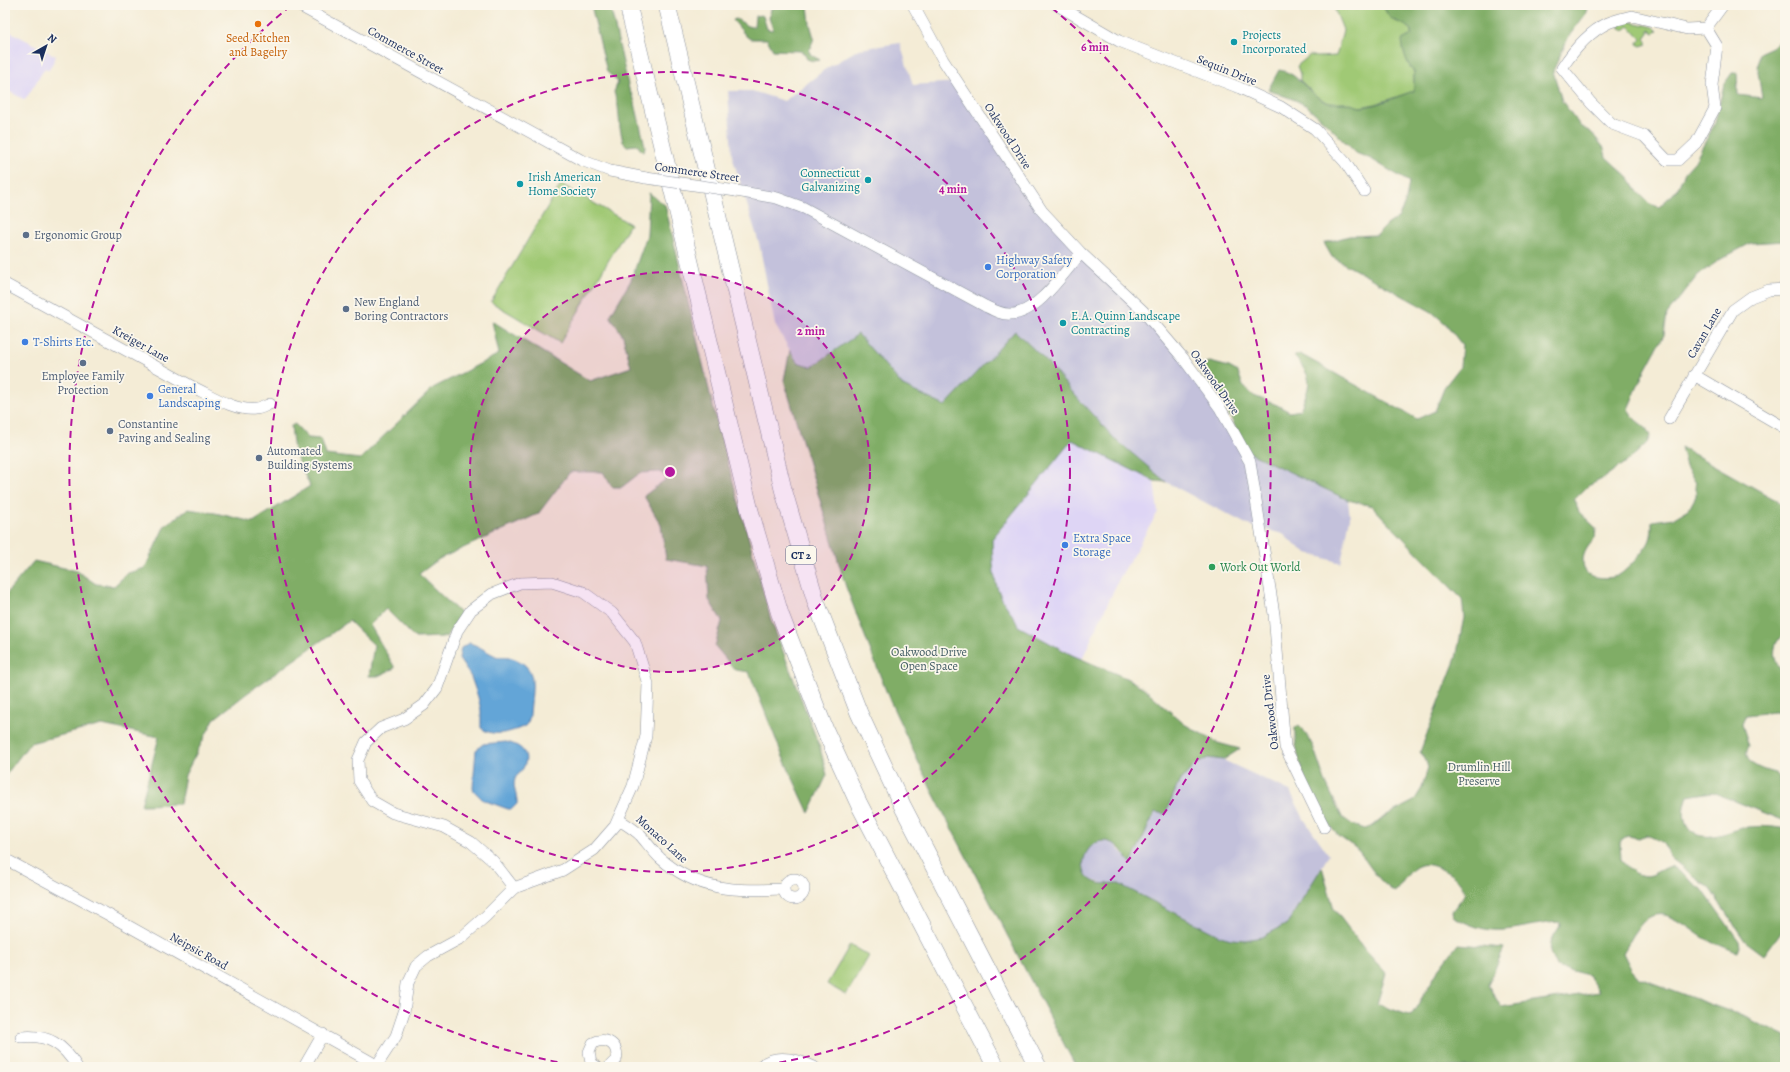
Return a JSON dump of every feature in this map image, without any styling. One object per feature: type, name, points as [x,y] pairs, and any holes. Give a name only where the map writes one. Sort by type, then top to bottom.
[{"type":"highway","points":[[628,5],[750,511],[782,620],[813,702],[846,777],[996,1067]]},
{"type":"highway","name":"CT 2","points":[[667,5],[783,489],[800,551],[820,613],[854,703],[882,763],[1038,1067]]},
{"type":"street","name":"Commerce Street","points":[[298,5],[577,158],[610,171],[646,178],[774,197],[800,207],[976,301],[1006,314],[1022,313],[1035,305],[1081,253]]},
{"type":"street","name":"Oakwood Drive","points":[[914,5],[943,60],[1042,211],[1081,253],[1143,311],[1183,358],[1220,408],[1250,462],[1274,614],[1285,747],[1324,827]]},
{"type":"street","name":"Sequin Drive","points":[[1057,5],[1119,40],[1240,88],[1281,108],[1315,129],[1345,162],[1364,191]]},
{"type":"street","points":[[1706,28],[1722,5]]},
{"type":"street","points":[[1632,16],[1687,28],[1706,28],[1717,46],[1712,85],[1715,108],[1696,143],[1678,160],[1666,160],[1644,136],[1612,124],[1577,88],[1562,68],[1583,42],[1609,22],[1632,16]]},
{"type":"street","name":"Kreiger Lane","points":[[5,284],[211,396],[233,405],[247,408],[255,409],[270,404]]},
{"type":"street","name":"Cavan Lane","points":[[1669,419],[1732,310],[1751,297],[1769,290],[1785,289]]},
{"type":"street","points":[[1694,375],[1785,428]]},
{"type":"street","points":[[378,1066],[396,1036],[404,1012],[408,983],[416,966],[428,956],[461,938],[514,888],[563,870],[594,850],[615,826],[633,786],[646,736],[648,684],[635,642],[612,613],[583,592],[552,582],[520,583],[492,594],[471,610],[457,631],[436,688],[424,705],[404,719],[381,728],[366,742],[358,760],[359,781],[372,801],[393,812],[444,828],[471,842],[493,861],[514,888]]},
{"type":"street","name":"Monaco Lane","points":[[618,819],[639,834],[659,857],[680,874],[710,886],[745,890],[784,889]]},
{"type":"street","name":"Neipsic Road","points":[[5,859],[323,1034],[378,1066]]},
{"type":"street","points":[[304,1067],[323,1034]]},
{"type":"street","points":[[21,1037],[36,1035],[54,1042],[69,1055],[76,1067]]},
{"type":"street","points":[[597,1067],[591,1063],[588,1052],[593,1043],[602,1040],[611,1042],[617,1051],[616,1060],[609,1067]]},
{"type":"street","points":[[759,1067],[765,1062],[783,1058],[800,1061],[814,1067]]},
{"type":"shaded area","points":[[5,29],[56,56],[49,70],[45,68],[25,100],[5,89]]},
{"type":"shaded area","points":[[900,43],[913,85],[957,82],[1042,211],[1183,358],[1242,449],[1348,500],[1350,518],[1341,563],[1307,553],[1283,534],[1248,525],[1166,482],[1114,438],[1045,360],[1015,331],[945,406],[903,387],[858,334],[812,367],[797,362],[775,325],[759,243],[732,156],[728,91],[752,91],[784,101],[827,68],[859,49]]},
{"type":"shaded area","name":"Extra Space Storage","points":[[1072,439],[1154,481],[1158,512],[1119,579],[1082,659],[1017,626],[1015,619],[1007,609],[1000,595],[993,571],[992,539]]},
{"type":"shaded area","points":[[1208,758],[1223,760],[1290,791],[1304,819],[1329,855],[1287,924],[1262,937],[1245,940],[1231,939],[1220,936],[1149,899],[1092,880],[1085,874],[1083,858],[1088,848],[1094,843],[1105,841],[1114,844],[1131,863],[1155,812],[1165,814],[1179,782],[1195,765]]},
{"type":"green space","points":[[591,5],[610,5],[629,89],[634,99],[645,146],[644,152],[637,145],[627,146],[623,142],[618,106],[614,92],[618,82],[607,72]]},
{"type":"green space","points":[[780,5],[808,5],[810,24],[814,38],[809,51],[811,55],[820,60],[813,61],[807,59],[804,53],[800,51],[773,50],[767,39],[750,39],[733,20],[736,19],[750,27],[754,26],[755,16],[761,15],[763,16],[767,29],[772,30],[773,29],[769,18],[771,9]]},
{"type":"green space","points":[[1333,5],[1383,5],[1386,12],[1392,19],[1412,30],[1412,35],[1408,37],[1414,72],[1414,91],[1375,104],[1360,107],[1346,103],[1331,104],[1317,97],[1300,80],[1300,74],[1297,66],[1310,55],[1317,57],[1336,56],[1343,30]]},
{"type":"green space","points":[[1383,5],[1588,5],[1585,15],[1569,36],[1553,71],[1562,101],[1581,127],[1591,132],[1604,148],[1606,157],[1629,178],[1638,192],[1650,204],[1659,207],[1677,190],[1685,172],[1695,161],[1715,123],[1724,84],[1732,73],[1737,73],[1738,95],[1762,98],[1758,72],[1759,53],[1772,47],[1785,36],[1785,241],[1751,243],[1721,259],[1698,275],[1667,314],[1664,335],[1643,374],[1628,409],[1634,418],[1648,431],[1650,436],[1647,443],[1631,458],[1602,479],[1588,486],[1574,500],[1579,512],[1596,528],[1595,539],[1588,547],[1584,555],[1583,564],[1587,574],[1605,578],[1621,574],[1647,546],[1652,532],[1652,521],[1674,518],[1689,509],[1696,496],[1696,483],[1686,467],[1681,447],[1785,505],[1785,633],[1777,642],[1774,654],[1777,664],[1785,674],[1785,714],[1775,712],[1746,715],[1742,724],[1749,746],[1747,757],[1754,765],[1775,773],[1778,778],[1783,796],[1785,821],[1712,792],[1688,796],[1684,814],[1685,822],[1688,828],[1693,833],[1700,836],[1719,835],[1748,827],[1767,826],[1785,829],[1785,868],[1782,874],[1785,885],[1785,930],[1781,932],[1764,955],[1745,941],[1710,889],[1672,859],[1662,842],[1647,835],[1638,838],[1628,836],[1620,842],[1621,860],[1636,873],[1649,876],[1671,866],[1702,889],[1739,941],[1740,947],[1738,952],[1734,951],[1708,940],[1671,917],[1656,915],[1648,918],[1640,925],[1623,953],[1631,969],[1639,978],[1745,1017],[1785,1036],[1785,1067],[1076,1067],[931,789],[890,701],[846,587],[784,380],[790,350],[797,362],[812,367],[858,334],[903,386],[945,406],[1015,331],[1045,360],[1114,438],[1166,482],[1154,481],[1072,440],[992,539],[994,576],[1001,597],[1018,626],[1072,655],[1126,678],[1144,688],[1184,724],[1218,743],[1240,749],[1223,760],[1208,758],[1195,765],[1179,782],[1165,814],[1155,812],[1131,863],[1114,844],[1105,841],[1096,843],[1090,848],[1085,855],[1083,863],[1089,878],[1100,884],[1117,883],[1220,936],[1231,939],[1245,940],[1262,937],[1287,924],[1322,867],[1334,909],[1365,950],[1386,973],[1377,1004],[1411,1016],[1439,969],[1458,944],[1504,948],[1488,985],[1501,1007],[1599,992],[1588,975],[1556,967],[1549,946],[1552,938],[1560,926],[1559,922],[1506,930],[1494,930],[1468,924],[1453,916],[1452,911],[1465,894],[1462,885],[1455,877],[1446,871],[1430,865],[1421,865],[1409,873],[1395,892],[1380,880],[1358,851],[1341,838],[1327,823],[1313,798],[1307,783],[1298,754],[1295,740],[1295,728],[1299,725],[1313,746],[1325,781],[1342,817],[1353,825],[1365,829],[1373,826],[1385,816],[1414,801],[1422,788],[1428,768],[1425,758],[1420,752],[1456,658],[1464,617],[1462,599],[1372,506],[1348,500],[1248,452],[1219,395],[1205,380],[1199,369],[1202,364],[1210,362],[1229,367],[1238,372],[1243,386],[1254,396],[1290,412],[1300,410],[1307,393],[1309,382],[1308,376],[1294,356],[1300,354],[1417,419],[1435,411],[1445,386],[1460,367],[1462,345],[1446,324],[1432,312],[1332,257],[1324,243],[1349,236],[1377,235],[1387,225],[1399,217],[1406,200],[1409,182],[1371,159],[1356,153],[1307,106],[1268,90],[1279,70],[1290,73],[1318,98],[1329,103],[1347,103],[1360,107],[1380,103],[1414,91],[1414,72],[1405,57],[1402,40],[1412,35],[1412,30],[1392,19],[1386,12]]},
{"type":"green space","points":[[1628,21],[1654,27],[1658,31],[1654,33],[1650,30],[1644,38],[1647,41],[1647,44],[1641,46],[1637,44],[1641,39],[1629,26],[1624,30],[1620,28],[1620,23]]},
{"type":"green space","points":[[561,184],[630,224],[560,343],[491,302]]},
{"type":"green space","points":[[649,193],[665,205],[716,419],[771,620],[820,748],[827,775],[809,813],[783,757],[749,672],[735,670],[715,646],[722,621],[709,600],[707,566],[666,559],[661,525],[644,496],[666,479],[661,472],[640,473],[622,487],[612,487],[603,472],[570,472],[538,514],[439,559],[419,574],[461,614],[446,637],[415,638],[386,609],[370,625],[395,668],[378,676],[369,676],[374,645],[349,621],[246,694],[214,719],[185,775],[180,804],[141,805],[159,737],[102,725],[30,743],[5,776],[5,595],[34,561],[77,571],[96,584],[114,586],[128,573],[145,568],[165,525],[188,509],[215,513],[253,522],[310,486],[294,452],[291,426],[295,424],[308,438],[321,439],[326,455],[360,459],[433,388],[499,354],[492,321],[590,381],[631,367],[623,336],[610,316],[631,280],[647,235]]},
{"type":"green space","points":[[850,945],[869,956],[846,995],[827,984]]},
{"type":"water","points":[[469,643],[496,656],[509,657],[518,660],[528,669],[531,674],[532,687],[530,715],[525,726],[503,733],[491,733],[481,728],[481,710],[478,697],[471,677],[459,659],[461,648]]},
{"type":"water","points":[[506,742],[520,748],[526,759],[522,770],[516,776],[514,782],[517,804],[512,809],[483,800],[474,791],[473,787],[476,750],[483,744]]},
{"type":"place","name":"Seed Kitchen and Bagelry","points":[[258,24]]},
{"type":"place","name":"Projects Incorporated","points":[[1234,42]]},
{"type":"place","name":"Connecticut Galvanizing","points":[[868,180]]},
{"type":"place","name":"Irish American Home Society","points":[[520,184]]},
{"type":"place","name":"Ergonomic Group","points":[[26,235]]},
{"type":"place","name":"Highway Safety Corporation","points":[[988,267]]},
{"type":"place","name":"New England Boring Contractors","points":[[346,309]]},
{"type":"place","name":"E.A. Quinn Landscape Contracting","points":[[1063,323]]},
{"type":"place","name":"T-Shirts Etc.","points":[[25,342]]},
{"type":"place","name":"Employee Family Protection","points":[[83,363]]},
{"type":"place","name":"General Landscaping","points":[[150,396]]},
{"type":"place","name":"Constantine Paving and Sealing","points":[[110,431]]},
{"type":"place","name":"Automated Building Systems","points":[[259,458]]},
{"type":"place","name":"Extra Space Storage","points":[[1065,545]]},
{"type":"place","name":"Work Out World","points":[[1212,567]]},
{"type":"park label","name":"Oakwood Drive Open Space","points":[[929,659]]},
{"type":"park label","name":"Drumlin Hill Preserve","points":[[1479,774]]}]
